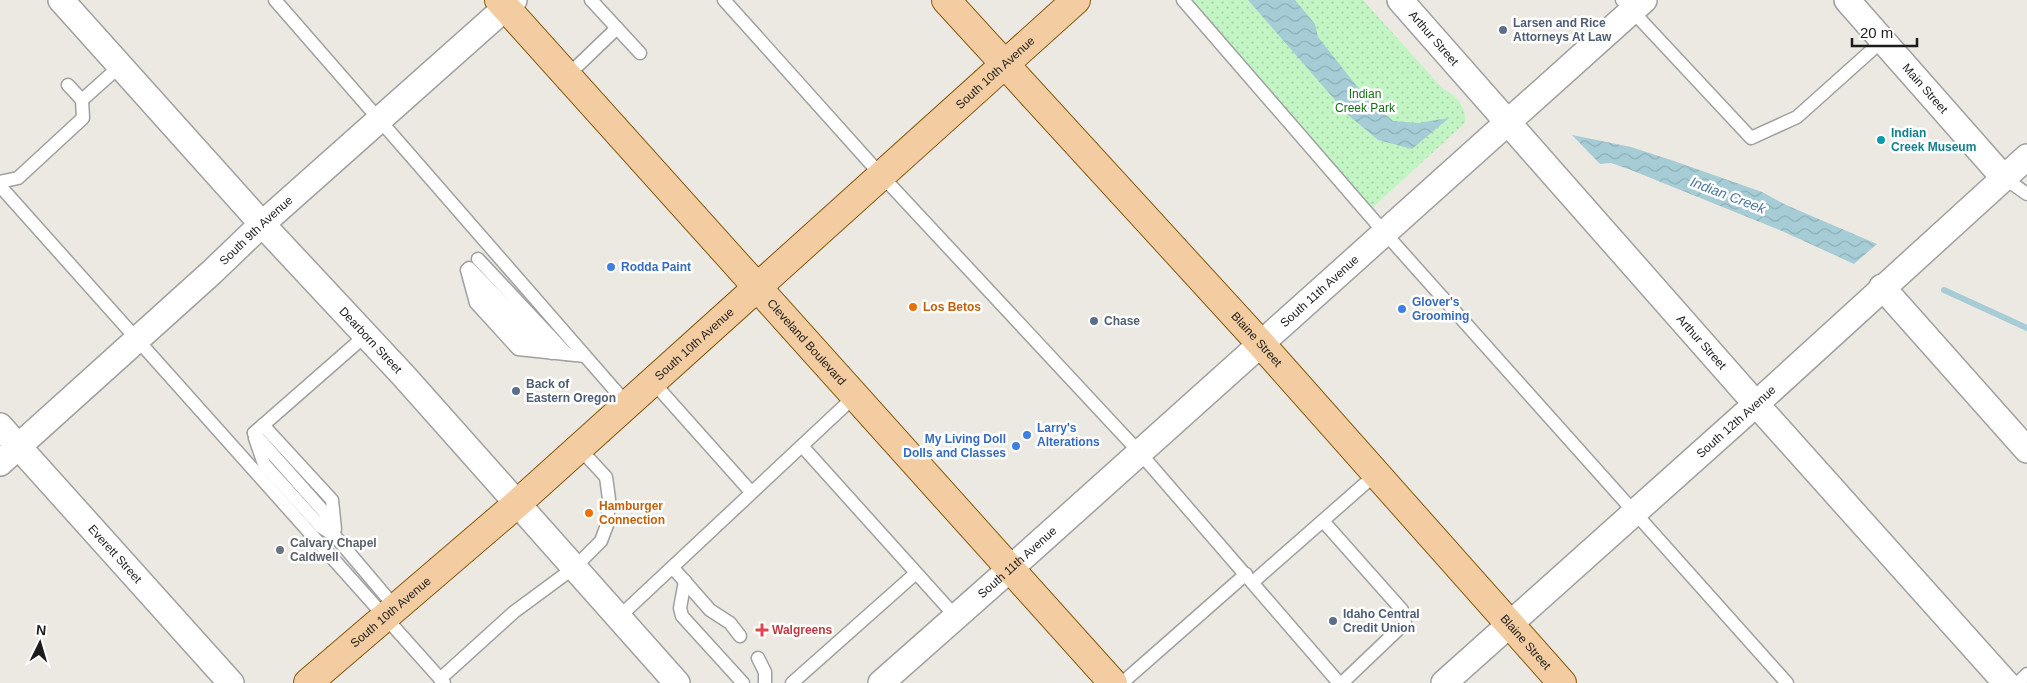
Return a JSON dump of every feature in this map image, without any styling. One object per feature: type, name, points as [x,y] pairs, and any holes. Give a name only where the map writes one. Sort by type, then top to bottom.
[{"type":"main road","name":"Blaine Street","points":[[946,0],[1261,344],[1562,683]]},
{"type":"main road","name":"South 10th Avenue","points":[[308,683],[518,503],[1076,0]]},
{"type":"main road","name":"Cleveland Boulevard","points":[[506,2],[567,76],[1113,683]]},
{"type":"street","name":"Dearborn Street","points":[[61,0],[262,224],[366,335],[518,503],[677,683]]},
{"type":"street","name":"Arthur Street","points":[[1400,0],[1756,404],[2006,683]]},
{"type":"street","name":"Main Street","points":[[1847,0],[2003,177]]},
{"type":"street","name":"South 9th Avenue","points":[[0,463],[380,119],[506,2]]},
{"type":"street","name":"South 11th Avenue","points":[[886,681],[1506,122],[1633,4]]},
{"type":"street","name":"South 12th Avenue","points":[[1444,683],[1756,404],[2027,156]]},
{"type":"street","points":[[1882,287],[2027,450]]},
{"type":"street","name":"Everett Street","points":[[0,426],[230,683]]},
{"type":"lane","points":[[274,0],[380,119],[627,404]]},
{"type":"lane","points":[[591,0],[640,53]]},
{"type":"lane","points":[[724,0],[881,175],[1140,452],[1341,683],[1405,623],[1402,610],[1324,520]]},
{"type":"lane","points":[[1183,0],[1384,232],[1787,683]]},
{"type":"lane","points":[[1633,4],[1751,138],[1797,117],[1883,40]]},
{"type":"lane","points":[[567,76],[617,28]]},
{"type":"lane","points":[[82,100],[120,66]]},
{"type":"lane","points":[[0,182],[18,178],[82,118],[82,100],[68,85]]},
{"type":"lane","name":"Main Street","points":[[2003,177],[2027,194]]},
{"type":"lane","points":[[0,186],[138,339],[390,612]]},
{"type":"lane","points":[[471,266],[471,284],[476,303],[518,349],[585,356]]},
{"type":"lane","points":[[471,266],[567,354]]},
{"type":"lane","points":[[471,266],[552,353]]},
{"type":"lane","points":[[258,429],[366,335]]},
{"type":"lane","points":[[652,381],[751,492]]},
{"type":"lane","points":[[619,617],[855,396]]},
{"type":"lane","points":[[258,429],[332,500],[336,536]]},
{"type":"lane","points":[[258,429],[264,464],[321,527],[336,536],[442,681],[514,612],[575,567],[601,541],[608,526],[609,499],[606,477],[579,448]]},
{"type":"lane","points":[[802,446],[956,617]]},
{"type":"lane","points":[[1122,683],[1249,578],[1324,520],[1376,474]]},
{"type":"lane","points":[[673,568],[710,610],[730,623],[740,636]]},
{"type":"lane","points":[[792,683],[916,573]]},
{"type":"lane","points":[[686,581],[680,608],[682,616],[743,683]]},
{"type":"lane","points":[[758,658],[765,672],[765,683]]},
{"type":"lane","points":[[2018,683],[2027,674]]},
{"type":"green space","name":"Indian Creek Park","points":[[1188,0],[1363,0],[1443,89],[1448,91],[1460,103],[1465,113],[1465,123],[1372,208]]},
{"type":"water","points":[[1248,0],[1295,0],[1315,24],[1318,37],[1367,99],[1393,121],[1418,123],[1449,118],[1412,149],[1378,140],[1348,115]]},
{"type":"water","points":[[1572,135],[1631,147],[1762,192],[1786,205],[1877,244],[1854,264],[1782,231],[1631,170],[1611,163],[1600,164]]},
{"type":"waterway","name":"Indian Creek","points":[[1944,290],[2027,328]]},
{"type":"place","name":"Larsen and Rice Attorneys At Law","points":[[1503,30]]},
{"type":"place","name":"Indian Creek Museum","points":[[1881,140]]},
{"type":"place","name":"Rodda Paint","points":[[611,267]]},
{"type":"place","name":"Los Betos","points":[[913,307]]},
{"type":"place","name":"Glover's Grooming","points":[[1402,309]]},
{"type":"place","name":"Chase","points":[[1094,321]]},
{"type":"place","name":"Back of Eastern Oregon","points":[[516,391]]},
{"type":"place","name":"Larry's Alterations","points":[[1027,435]]},
{"type":"place","name":"My Living Doll Dolls and Classes","points":[[1016,446]]},
{"type":"place","name":"Hamburger Connection","points":[[589,513]]},
{"type":"place","name":"Calvary Chapel Caldwell","points":[[280,550]]},
{"type":"place","name":"Idaho Central Credit Union","points":[[1333,621]]},
{"type":"place","name":"Walgreens","points":[[762,630]]}]
